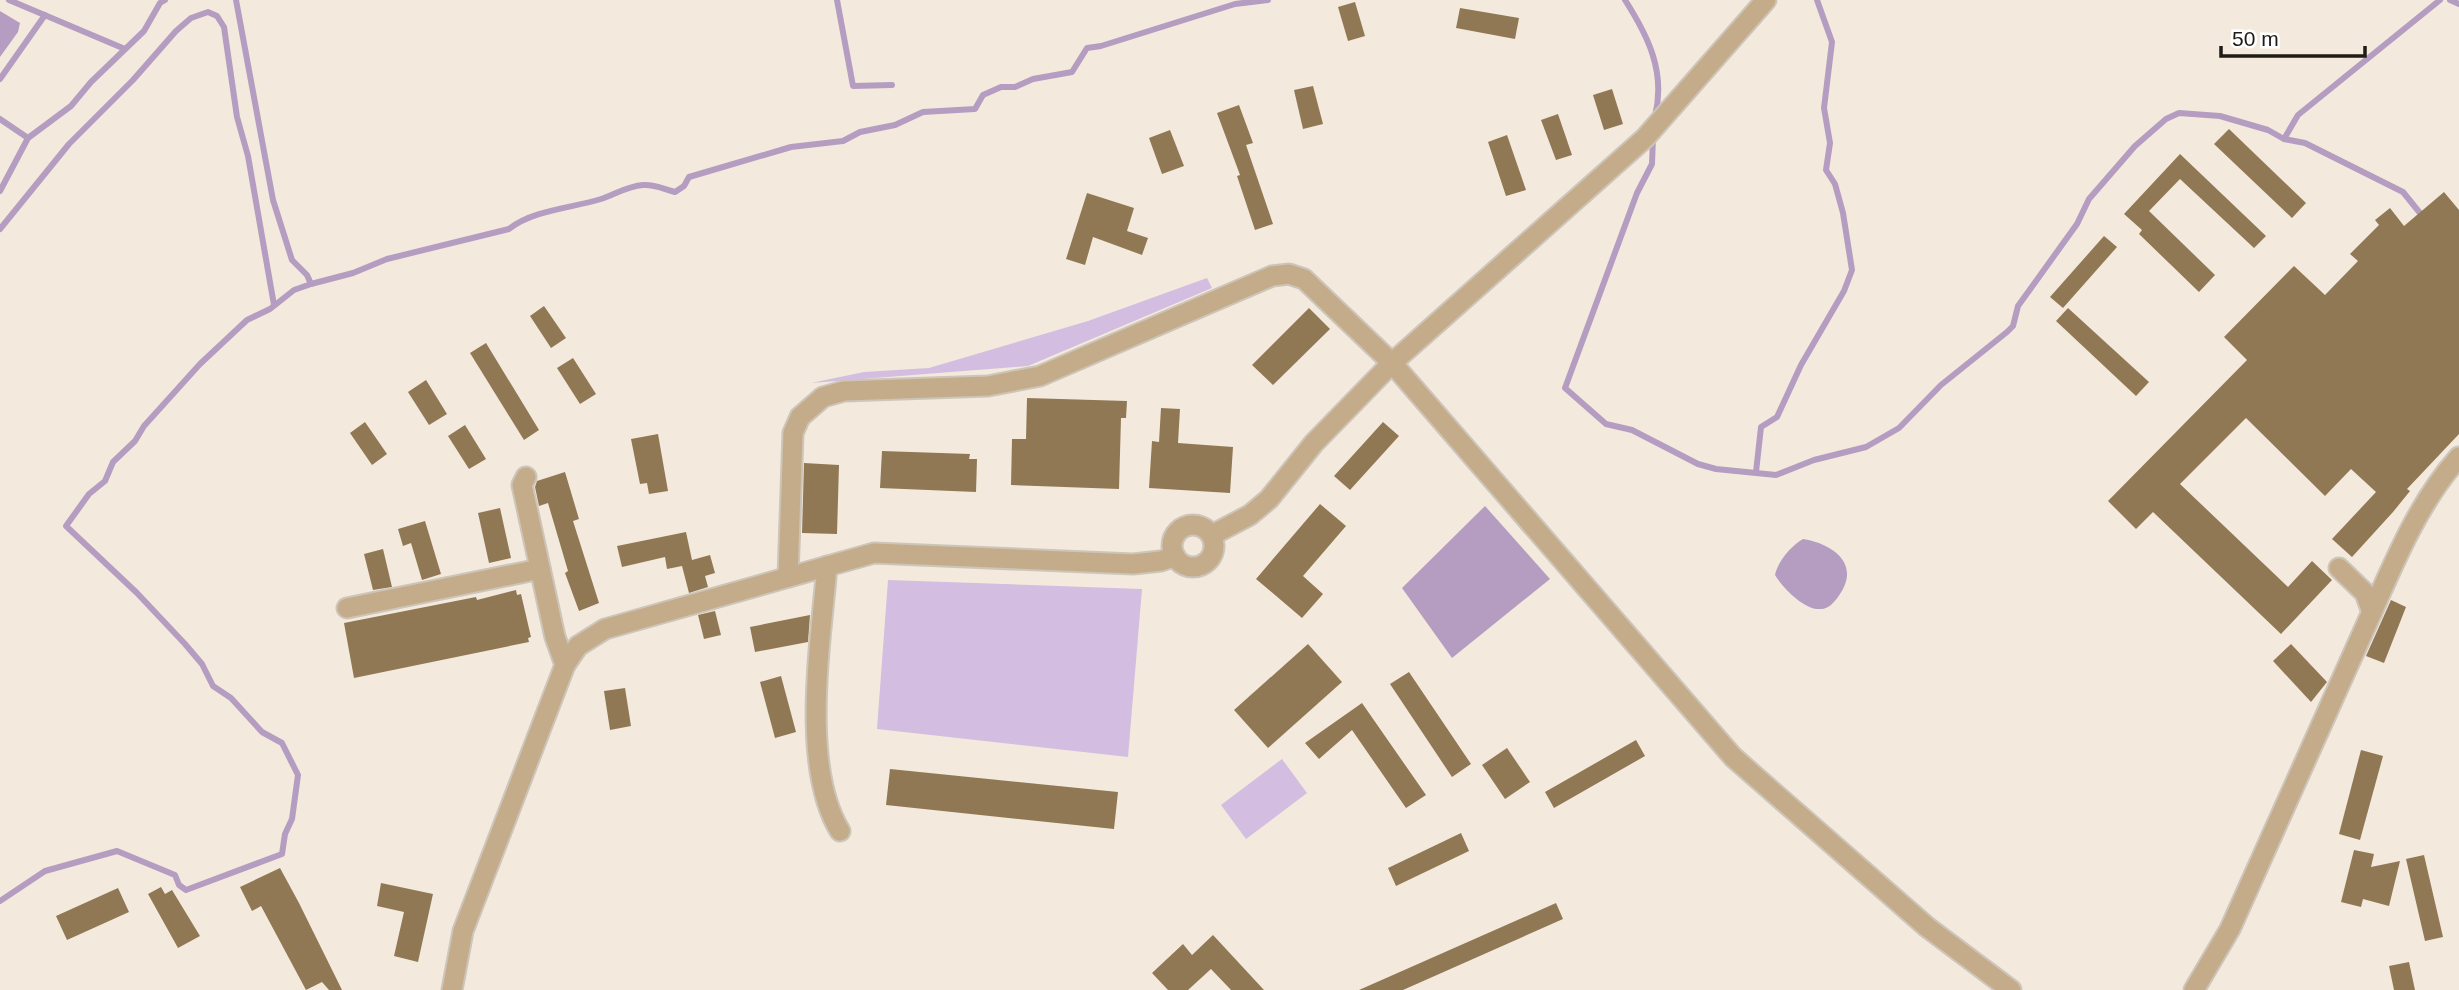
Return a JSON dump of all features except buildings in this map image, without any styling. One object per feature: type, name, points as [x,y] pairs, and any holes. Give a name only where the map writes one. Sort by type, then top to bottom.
[{"type":"street","points":[[1212,535],[1250,515],[1269,499],[1314,443],[1392,363],[1645,138],[1766,0]]},
{"type":"street","points":[[788,577],[793,433],[800,417],[823,397],[860,389],[988,386],[1040,376],[1272,276],[1289,274],[1304,279],[1392,363],[1733,757],[1927,927],[2011,990]]},
{"type":"street","points":[[2194,990],[2230,929],[2414,523],[2437,482],[2459,457]]},
{"type":"street","points":[[526,477],[522,485],[555,637],[565,664]]},
{"type":"street","points":[[1193,524],[1201,526],[1212,535],[1214,549],[1207,562],[1201,566],[1186,566],[1175,556],[1172,542],[1180,529],[1193,524]]},
{"type":"street","points":[[452,990],[463,931],[565,664],[578,646],[605,629],[874,552],[1133,564],[1161,561],[1175,556]]},
{"type":"street","points":[[827,566],[816,720],[817,748],[830,816],[840,831]]},
{"type":"street","points":[[2339,568],[2365,593],[2372,612]]},
{"type":"street","points":[[347,608],[540,569]]},
{"type":"shaded area","points":[[0,11],[20,23],[18,32],[0,57]]},
{"type":"shaded area","points":[[1207,278],[1212,288],[1028,366],[811,383],[864,372],[929,368],[1088,321]]},
{"type":"shaded area","points":[[1485,506],[1550,579],[1452,658],[1402,588]]},
{"type":"shaded area","points":[[1803,539],[1834,551],[1846,566],[1845,586],[1835,601],[1824,609],[1815,609],[1802,603],[1775,575],[1786,554]]},
{"type":"shaded area","points":[[888,580],[1142,589],[1128,757],[877,729]]},
{"type":"shaded area","points":[[1282,759],[1307,793],[1246,839],[1221,805]]},
{"type":"waterway","points":[[9,0],[125,49]]},
{"type":"waterway","points":[[0,191],[28,138],[71,106],[91,82],[144,31],[160,3],[165,0]]},
{"type":"waterway","points":[[236,0],[273,200],[292,260],[307,275],[311,284]]},
{"type":"waterway","points":[[837,0],[853,86],[892,85]]},
{"type":"waterway","points":[[0,901],[45,871],[117,851],[175,875],[179,885],[186,890],[282,854],[285,834],[292,819],[298,775],[282,743],[262,732],[231,698],[213,686],[202,664],[185,644],[137,593],[66,526],[89,494],[105,481],[113,462],[135,441],[144,426],[200,364],[247,320],[270,309],[294,290],[311,284],[353,273],[387,259],[509,229],[529,218],[601,199],[632,187],[651,185],[675,192],[684,186],[689,177],[791,147],[843,141],[860,132],[895,125],[923,112],[975,109],[983,95],[1001,87],[1015,87],[1033,79],[1072,72],[1087,48],[1235,4],[1268,0]]},
{"type":"waterway","points":[[1625,0],[1653,55],[1658,84],[1655,116]]},
{"type":"waterway","points":[[1756,472],[1761,427],[1777,417],[1801,365],[1844,291],[1852,270],[1843,213],[1835,184],[1826,170],[1830,143],[1824,108],[1832,42],[1817,0]]},
{"type":"waterway","points":[[2284,139],[2298,115],[2440,0]]},
{"type":"waterway","points":[[2450,0],[2459,4]]},
{"type":"waterway","points":[[0,229],[69,144],[133,80],[176,31],[191,18],[208,12],[217,16],[224,27],[237,117],[248,156],[274,305]]},
{"type":"waterway","points":[[0,79],[45,15]]},
{"type":"waterway","points":[[1653,137],[1652,164],[1637,193],[1565,388],[1606,424],[1632,430],[1698,464],[1716,469],[1776,475],[1814,460],[1866,447],[1899,428],[1941,385],[2013,326],[2018,306],[2077,224],[2089,199],[2135,146],[2166,119],[2179,113],[2220,116],[2268,130],[2284,139],[2305,143],[2403,192],[2424,218]]},
{"type":"waterway","points":[[0,119],[28,138]]}]
